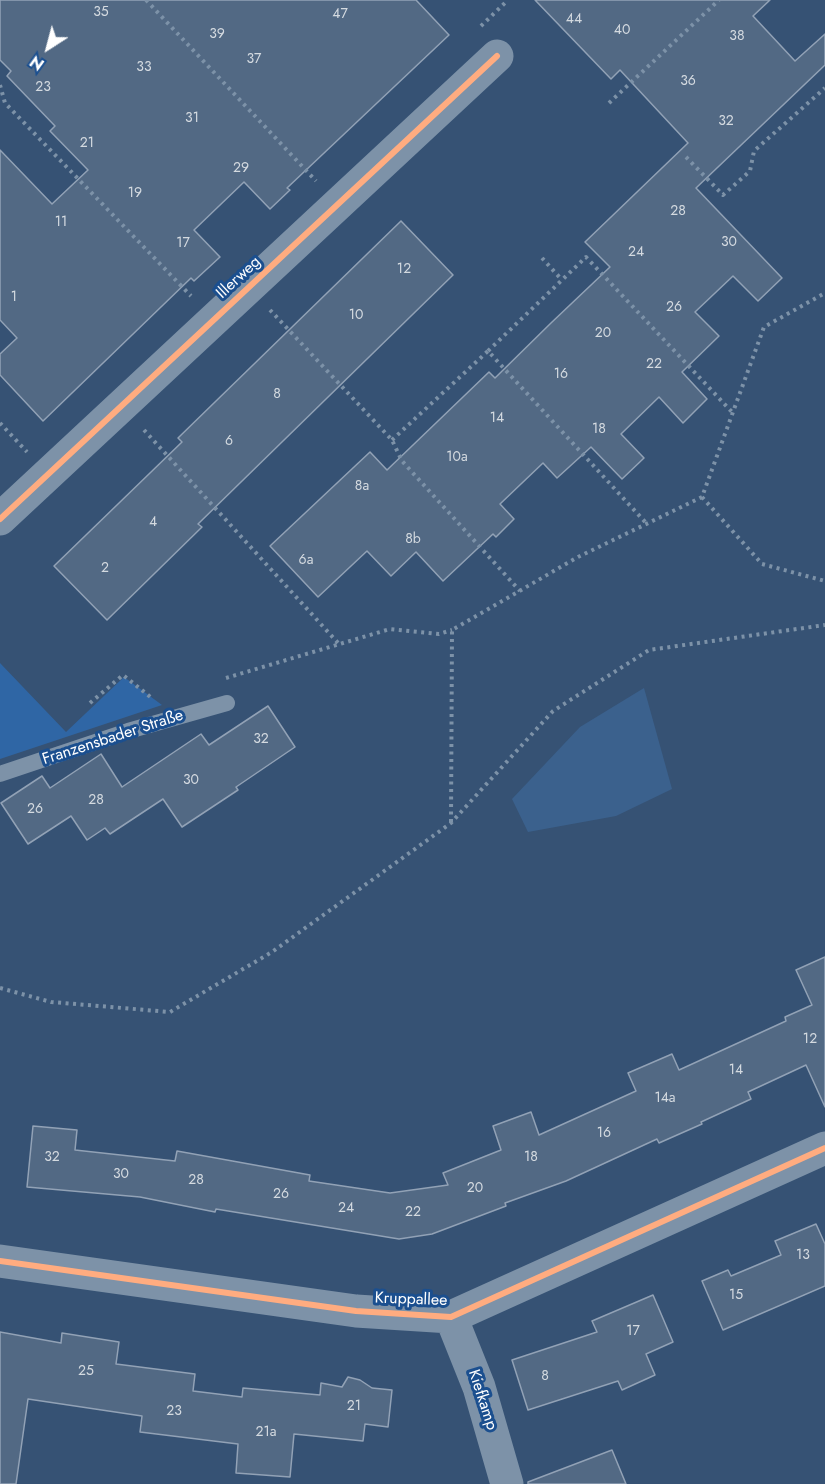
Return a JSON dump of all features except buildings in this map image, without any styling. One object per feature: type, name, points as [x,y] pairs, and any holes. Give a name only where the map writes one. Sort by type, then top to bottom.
[{"type":"street","name":"Illerweg","points":[[0,519],[497,56]]},
{"type":"street","name":"Kruppallee","points":[[0,1261],[356,1311],[451,1317],[825,1148]]},
{"type":"street","name":"Kiefkamp","points":[[451,1317],[479,1387],[507,1484]]},
{"type":"lane","name":"Franzensbader Straße","points":[[0,774],[128,731],[227,703]]},
{"type":"path","points":[[146,0],[339,205]]},
{"type":"path","points":[[474,32],[508,0]]},
{"type":"path","points":[[609,103],[719,0]]},
{"type":"path","points":[[0,85],[5,103],[214,320]]},
{"type":"path","points":[[686,157],[723,195],[750,171],[754,151],[825,88]]},
{"type":"path","points":[[392,440],[586,257],[732,412]]},
{"type":"path","points":[[542,258],[562,280]]},
{"type":"path","points":[[248,288],[392,440],[402,461],[520,591]]},
{"type":"path","points":[[220,680],[390,629],[439,634],[452,630],[578,557],[702,497],[764,327],[825,292]]},
{"type":"path","points":[[488,351],[647,524]]},
{"type":"path","points":[[122,406],[339,644]]},
{"type":"path","points":[[0,423],[48,474]]},
{"type":"path","points":[[702,497],[762,564],[825,581]]},
{"type":"path","points":[[0,988],[51,1002],[170,1012],[272,952],[451,823],[553,711],[649,650],[825,625]]},
{"type":"path","points":[[451,823],[452,630]]},
{"type":"path","points":[[90,703],[123,675],[155,700]]},
{"type":"shaded area","points":[[0,663],[66,732],[124,677],[162,705],[0,759]]},
{"type":"shaded area","points":[[644,688],[672,789],[616,816],[528,832],[512,799],[580,727]]},
{"type":"cycle path","points":[[0,519],[497,56]]},
{"type":"cycle path","points":[[0,1261],[356,1311],[451,1317],[825,1148]]}]
